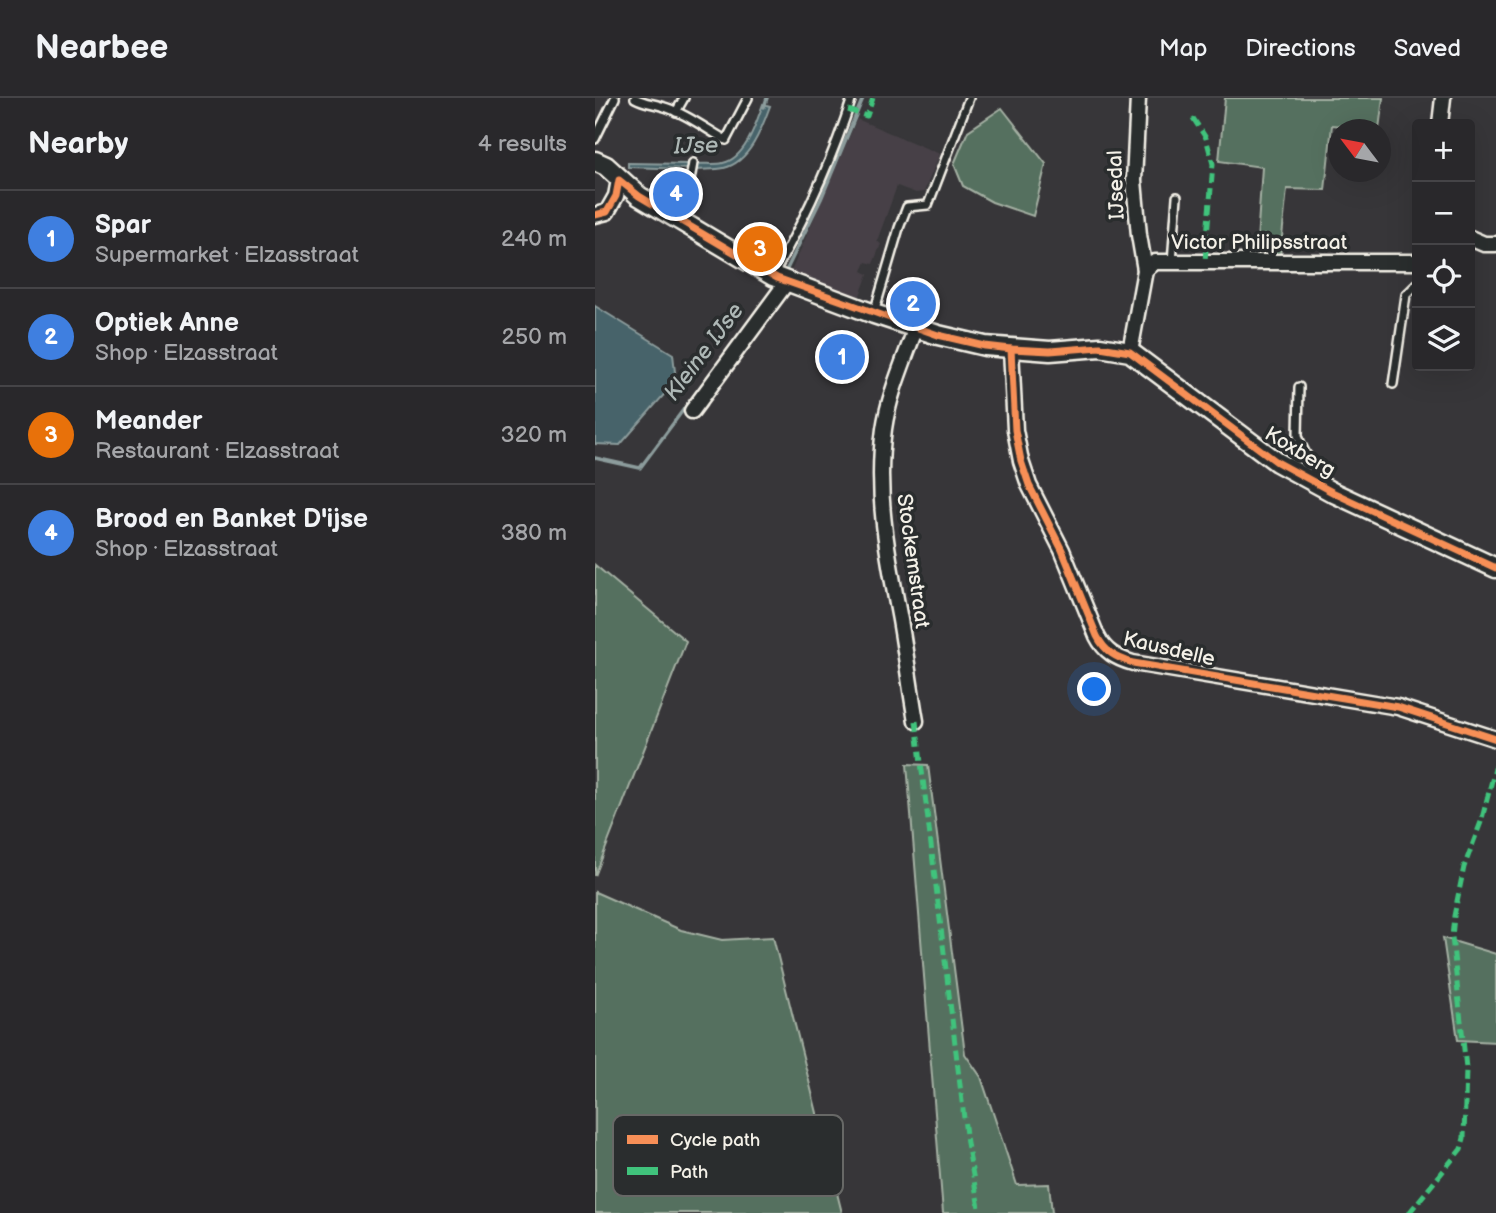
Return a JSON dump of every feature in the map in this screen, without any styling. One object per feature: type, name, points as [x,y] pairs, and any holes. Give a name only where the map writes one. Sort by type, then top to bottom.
[{"type":"street","name":"IJsedal","points":[[1139,98],[1134,181],[1139,235],[1146,270]]},
{"type":"street","points":[[1441,119],[1443,98]]},
{"type":"street","name":"Koxberg","points":[[595,161],[606,166],[639,196],[781,279],[874,314],[963,342],[1011,349],[1050,351],[1100,347],[1130,352],[1277,462],[1431,540],[1496,568]]},
{"type":"street","points":[[595,215],[607,212],[616,196],[619,180]]},
{"type":"street","points":[[1475,240],[1484,244],[1496,244]]},
{"type":"street","name":"Victor Philipsstraat","points":[[1130,352],[1146,270],[1155,262],[1412,262]]},
{"type":"street","points":[[692,411],[781,279]]},
{"type":"street","name":"Stockemstraat","points":[[916,327],[891,399],[885,427],[881,505],[884,537],[916,721]]},
{"type":"street","name":"Kausdelle","points":[[1011,349],[1015,430],[1021,461],[1029,485],[1062,550],[1097,636],[1102,646],[1112,655],[1133,663],[1398,707],[1496,739]]},
{"type":"lane","points":[[595,139],[615,98]]},
{"type":"lane","points":[[635,98],[676,112],[726,140],[748,98]]},
{"type":"lane","points":[[676,112],[684,98]]},
{"type":"lane","points":[[781,279],[852,98]]},
{"type":"lane","points":[[874,314],[898,228],[907,207],[928,205],[969,98]]},
{"type":"lane","points":[[680,218],[686,204],[693,167]]},
{"type":"lane","points":[[1172,262],[1177,197]]},
{"type":"lane","points":[[1393,384],[1406,295],[1412,289]]},
{"type":"lane","points":[[1300,387],[1298,435],[1314,465],[1318,484]]},
{"type":"shaded area","points":[[857,119],[940,154],[924,192],[916,193],[897,186],[877,241],[881,244],[873,264],[866,262],[862,271],[868,274],[859,298],[790,274]]},
{"type":"green space","points":[[1225,98],[1383,98],[1380,119],[1328,119],[1325,190],[1287,189],[1280,256],[1256,256],[1262,167],[1219,161]]},
{"type":"green space","points":[[1002,108],[1046,164],[1033,216],[992,202],[963,186],[954,164],[968,131]]},
{"type":"green space","points":[[595,565],[686,641],[595,876]]},
{"type":"green space","points":[[907,764],[928,765],[965,1054],[981,1077],[1017,1185],[1049,1184],[1052,1213],[943,1213]]},
{"type":"green space","points":[[595,892],[681,930],[722,940],[773,937],[818,1115],[613,1115],[613,1196],[838,1196],[842,1213],[595,1213]]},
{"type":"green space","points":[[1443,938],[1496,954],[1496,1042],[1458,1040]]},
{"type":"water","points":[[763,104],[770,106],[763,124],[754,143],[741,159],[724,168],[696,170],[695,164],[723,163],[738,154],[749,139]]},
{"type":"water","points":[[628,163],[689,164],[690,169],[628,167]]},
{"type":"water","points":[[595,306],[673,354],[676,381],[620,445],[595,444]]},
{"type":"waterway","name":"IJse","points":[[764,107],[767,98]]},
{"type":"waterway","name":"Kleine IJse","points":[[785,273],[821,199],[863,98]]},
{"type":"waterway","name":"Kleine IJse","points":[[595,458],[640,468],[776,285]]},
{"type":"marked path","points":[[848,110],[867,116],[873,98]]},
{"type":"marked path","points":[[1193,118],[1206,138],[1213,164],[1205,261]]},
{"type":"marked path","points":[[916,721],[967,1143],[980,1213]]},
{"type":"marked path","points":[[1409,1213],[1461,1149],[1464,1138],[1466,1068],[1452,937],[1464,867],[1481,822],[1496,765]]},
{"type":"cycle path","points":[[595,215],[607,212],[616,196],[619,180],[639,196],[777,278],[938,335],[1011,349],[1050,351],[1100,347],[1130,352],[1277,462],[1334,493],[1496,568]]},
{"type":"cycle path","points":[[1011,349],[1015,430],[1021,461],[1029,485],[1062,550],[1097,636],[1107,650],[1133,663],[1398,707],[1496,739]]},
{"type":"place","name":"Brood en Banket D'ijse","points":[[676,194]]},
{"type":"place","name":"Meander","points":[[760,249]]},
{"type":"place","name":"Optiek Anne","points":[[913,304]]},
{"type":"place","name":"Spar","points":[[842,357]]}]
